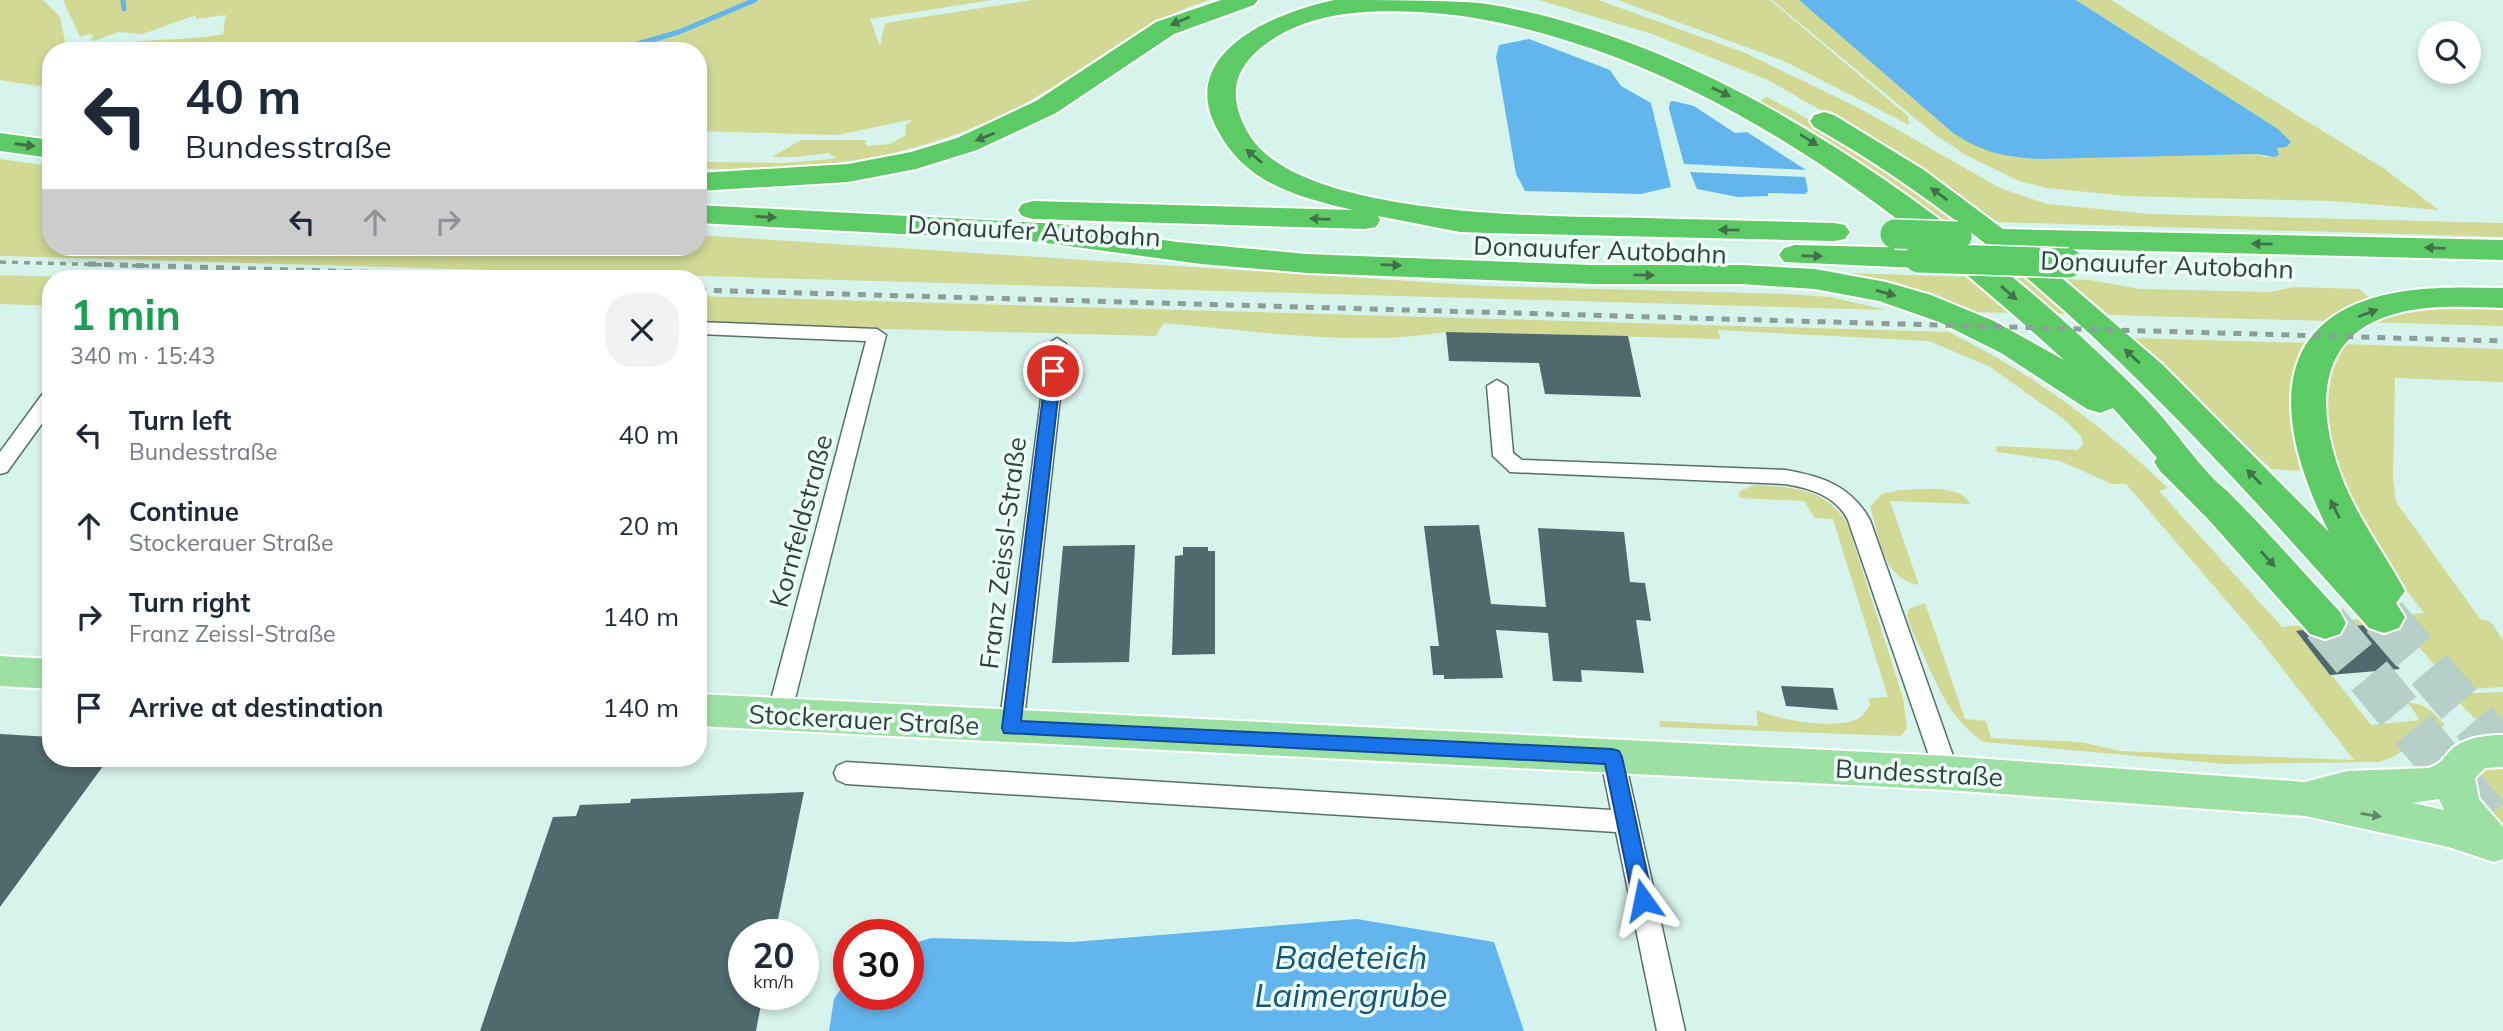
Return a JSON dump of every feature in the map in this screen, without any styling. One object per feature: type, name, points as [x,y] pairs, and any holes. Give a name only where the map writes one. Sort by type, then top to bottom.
[{"type":"highway","points":[[707,181],[848,173],[916,160],[967,144],[1046,107],[1165,28],[1245,0]]},
{"type":"highway","points":[[1498,0],[1643,40],[1727,73],[1801,108],[1893,162],[1968,216],[2069,298],[2181,403],[2394,617],[2336,512],[2326,488],[2311,439],[2308,398],[2313,370],[2330,337],[2353,319],[2371,311],[2417,300],[2503,298]]},
{"type":"highway","points":[[1487,224],[1346,200],[1282,176],[1247,150],[1228,124],[1221,102],[1226,71],[1247,46],[1280,25],[1340,6],[1399,1],[1459,4],[1499,12],[1577,34],[1667,68],[1800,134],[1910,211],[2069,347],[2151,424],[2193,480],[2325,623]]},
{"type":"highway","points":[[0,119],[42,124]]},
{"type":"highway","points":[[0,142],[42,148]]},
{"type":"highway","name":"Donauufer Autobahn","points":[[707,192],[1021,209],[1487,224],[2503,250]]},
{"type":"highway","name":"Donauufer Autobahn","points":[[707,214],[1034,232],[2503,274]]},
{"type":"highway","points":[[1034,232],[1224,257],[1576,274],[1746,276],[1851,284],[1935,307],[1978,326],[2055,370],[2115,412],[2193,480]]},
{"type":"main road","points":[[0,671],[42,673]]},
{"type":"main road","name":"Stockerauer Straße","points":[[707,711],[1532,753]]},
{"type":"main road","points":[[2498,847],[2474,825],[2461,806],[2455,788],[2455,773],[2461,762],[2472,754],[2503,751]]},
{"type":"main road","name":"Bundesstraße","points":[[1532,753],[1947,774],[2305,799]]},
{"type":"main road","points":[[2305,799],[2345,788],[2429,785],[2455,773]]},
{"type":"main road","points":[[2305,799],[2356,813],[2442,827],[2498,847]]},
{"type":"street","name":"Kornfeldstraße","points":[[707,328],[877,335],[779,715]]},
{"type":"street","name":"Franz Zeissl-Straße","points":[[1011,728],[1057,344]]},
{"type":"street","points":[[1497,386],[1503,456],[1517,467],[1785,477],[1817,483],[1848,502],[1859,520],[1947,774]]},
{"type":"street","points":[[0,467],[42,409]]},
{"type":"street","points":[[1612,757],[1671,1031]]},
{"type":"street","points":[[846,774],[1626,822]]},
{"type":"green space","points":[[0,0],[43,0],[60,17],[65,42],[42,42],[42,87],[0,80]]},
{"type":"green space","points":[[63,0],[992,0],[870,19],[880,46],[885,23],[1032,0],[1209,0],[1138,32],[1029,101],[952,136],[870,158],[784,168],[707,168],[707,162],[783,163],[832,159],[835,157],[828,153],[772,157],[801,140],[867,140],[865,143],[868,146],[890,144],[906,135],[905,125],[914,119],[837,135],[707,131],[707,42],[129,42],[223,34],[226,15],[196,19],[196,15],[143,34],[118,32],[94,41],[90,39],[94,36],[90,34],[80,37]]},
{"type":"green space","points":[[1539,0],[1598,0],[1743,52],[1859,108],[2000,188],[2047,204],[2151,214],[2503,223],[2503,237],[1995,222],[1924,169],[1768,80],[1652,34]]},
{"type":"green space","points":[[1618,0],[1770,0],[1908,116],[1909,125],[1784,61]]},
{"type":"green space","points":[[1772,0],[1799,0],[1953,133],[2011,157],[2256,154],[2266,157],[2277,152],[2278,129],[2076,0],[2111,0],[2386,170],[2439,210],[2332,201],[2126,196],[2047,188],[2019,181],[1966,155],[1933,133]]},
{"type":"green space","points":[[1767,97],[1823,127],[1959,221],[1935,221],[1756,103]]},
{"type":"green space","points":[[0,159],[42,165],[42,256],[707,256],[707,236],[1485,286],[1787,294],[1830,297],[1887,310],[707,276],[707,270],[489,270],[0,256]]},
{"type":"green space","points":[[1814,272],[1972,277],[2014,313],[1962,312]]},
{"type":"green space","points":[[0,275],[42,276],[42,306],[0,304]]},
{"type":"green space","points":[[2004,278],[2027,278],[2068,314],[2046,314]]},
{"type":"green space","points":[[2066,279],[2090,280],[2140,289],[2270,292],[2294,287],[2359,289],[2374,301],[2329,321],[2109,315]]},
{"type":"green space","points":[[707,296],[1949,332],[2009,365],[2065,402],[2143,465],[2168,488],[2159,491],[2282,627],[2424,613],[2372,544],[2332,461],[2326,417],[2331,358],[2340,344],[2503,349],[2503,382],[2395,378],[2393,480],[2396,502],[2481,620],[2490,621],[2503,640],[2503,687],[2472,689],[2453,665],[2435,666],[2420,648],[2385,651],[2364,625],[2297,631],[2371,725],[2420,720],[2408,703],[2414,703],[2433,713],[2445,725],[2393,757],[2379,762],[2224,764],[1984,742],[1959,720],[1941,692],[1912,630],[1907,616],[1909,609],[1925,603],[1965,719],[1986,721],[1991,738],[2081,742],[2120,751],[2354,760],[2256,635],[2126,484],[2112,484],[2060,461],[1997,452],[1996,446],[2078,450],[2083,444],[2081,436],[2066,421],[1990,367],[1929,341],[1718,330],[1720,339],[1446,332],[1341,338],[1164,323],[1156,336],[707,324]]},
{"type":"green space","points":[[2503,304],[2503,326],[2364,322],[2416,307]]},
{"type":"green space","points":[[2134,338],[2310,343],[2301,358],[2293,389],[2294,438],[2300,471],[2271,469]]},
{"type":"green space","points":[[1753,485],[1794,489],[1819,497],[1830,503],[1848,525],[1903,698],[1907,729],[1900,736],[1659,727],[1660,721],[1758,726],[1756,710],[1805,722],[1845,723],[1862,716],[1870,705],[1869,698],[1888,697],[1833,519],[1815,518],[1804,501],[1740,498],[1739,492]]},
{"type":"green space","points":[[1900,490],[1949,490],[1965,497],[1970,504],[1890,501],[1919,585],[1897,575],[1890,566],[1880,544],[1870,507],[1882,494]]},
{"type":"green space","points":[[2503,692],[2503,722],[2474,718],[2452,694]]},
{"type":"green space","points":[[2503,763],[2503,836],[2473,791],[2482,771]]},
{"type":"water","points":[[1799,0],[2076,0],[2278,129],[2291,142],[2286,147],[2277,148],[2279,155],[2275,157],[2256,154],[2040,159],[1995,153],[1953,133]]},
{"type":"water","points":[[1529,39],[1610,70],[1621,86],[1651,103],[1671,187],[1641,194],[1525,191],[1516,174],[1496,57],[1499,45]]},
{"type":"water","points":[[1670,102],[1694,106],[1735,133],[1747,132],[1806,170],[1684,164],[1669,109]]},
{"type":"water","points":[[1690,172],[1805,177],[1808,191],[1805,194],[1768,193],[1768,196],[1738,197],[1697,189]]},
{"type":"water","name":"Badeteich Laimergrube","points":[[1357,919],[1494,942],[1524,1031],[829,1031],[833,1005],[833,1010],[924,1010],[924,940],[931,938],[1073,942]]},
{"type":"building","points":[[1446,332],[1628,336],[1641,397],[1545,394],[1539,363],[1449,361]]},
{"type":"building","points":[[1479,525],[1491,604],[1546,607],[1538,528],[1624,532],[1630,582],[1645,583],[1651,621],[1636,620],[1644,673],[1581,670],[1582,682],[1553,681],[1548,633],[1496,630],[1503,678],[1444,679],[1444,675],[1433,675],[1430,646],[1439,646],[1424,526]]},
{"type":"building","points":[[1135,545],[1129,662],[1052,663],[1063,546]]},
{"type":"building","points":[[1183,547],[1208,547],[1208,551],[1215,551],[1215,654],[1172,655],[1175,556],[1183,555]]},
{"type":"building","points":[[2363,625],[2400,669],[2330,675],[2296,631],[2303,630],[2309,636],[2326,641],[2341,636],[2347,627]]},
{"type":"building","points":[[1781,686],[1833,688],[1838,710],[1786,706]]},
{"type":"building","points":[[0,734],[42,736],[42,767],[102,767],[0,907]]},
{"type":"building","points":[[804,792],[778,919],[728,919],[728,1010],[760,1010],[756,1031],[480,1031],[553,817],[576,816],[580,805],[630,803],[631,799]]},
{"type":"waterway","points":[[123,0],[124,9]]},
{"type":"waterway","points":[[644,42],[679,32],[755,0]]},
{"type":"tunnel","points":[[2384,617],[2503,755]]},
{"type":"tunnel","points":[[2325,623],[2503,837]]},
{"type":"railway","points":[[0,262],[149,266]]},
{"type":"railway","points":[[88,264],[292,270]]},
{"type":"railway","points":[[707,290],[2503,341]]},
{"type":"route","points":[[1053,371],[1011,728],[1612,757],[1643,900]]}]
